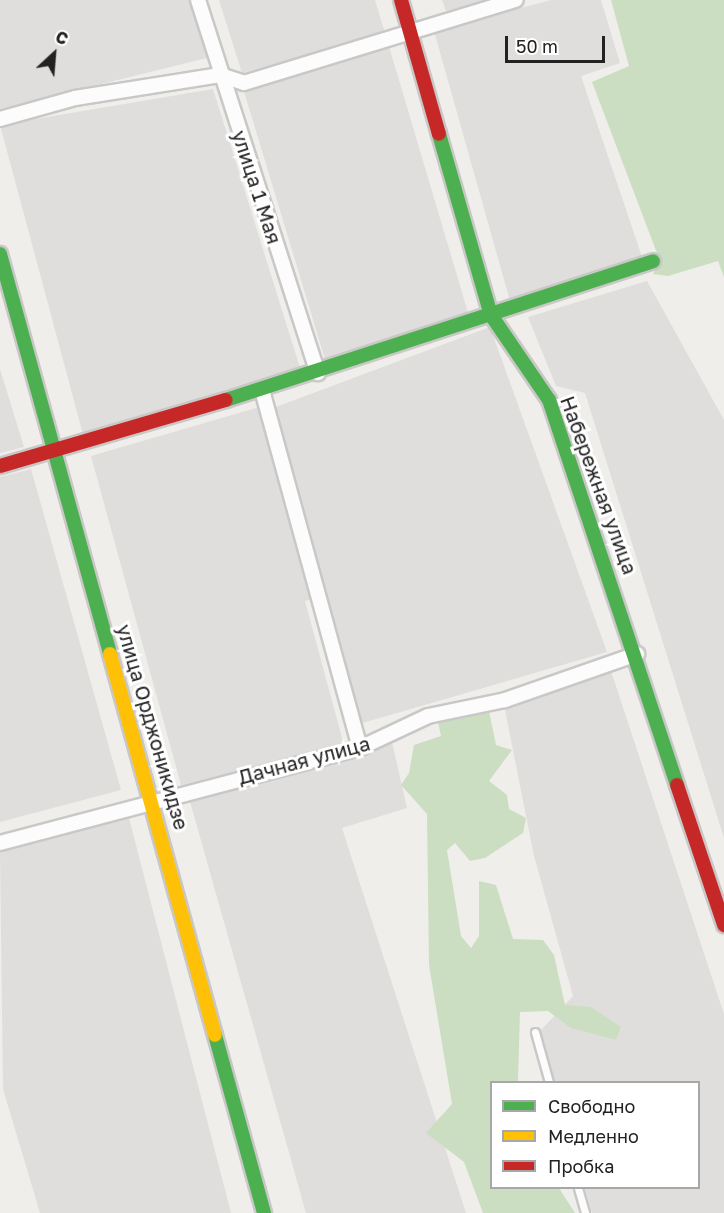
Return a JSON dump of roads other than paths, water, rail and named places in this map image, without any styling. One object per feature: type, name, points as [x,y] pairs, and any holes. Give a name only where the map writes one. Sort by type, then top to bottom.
[{"type":"street","name":"улица 1 Мая","points":[[198,0],[220,75],[318,374]]},
{"type":"street","name":"Набережная улица","points":[[401,0],[491,315],[549,400],[637,654],[724,925]]},
{"type":"street","points":[[0,119],[75,99],[220,75],[244,83],[410,30],[516,0]]},
{"type":"street","name":"улица Орджоникидзе","points":[[0,254],[154,798],[264,1213]]},
{"type":"street","points":[[0,466],[55,454],[318,374],[653,261]]},
{"type":"street","points":[[262,390],[360,748]]},
{"type":"street","name":"Дачная улица","points":[[0,843],[154,798],[360,748],[428,716],[505,700],[637,654]]},
{"type":"lane","points":[[535,1032],[548,1081]]},
{"type":"lane","points":[[578,1189],[585,1213]]}]
